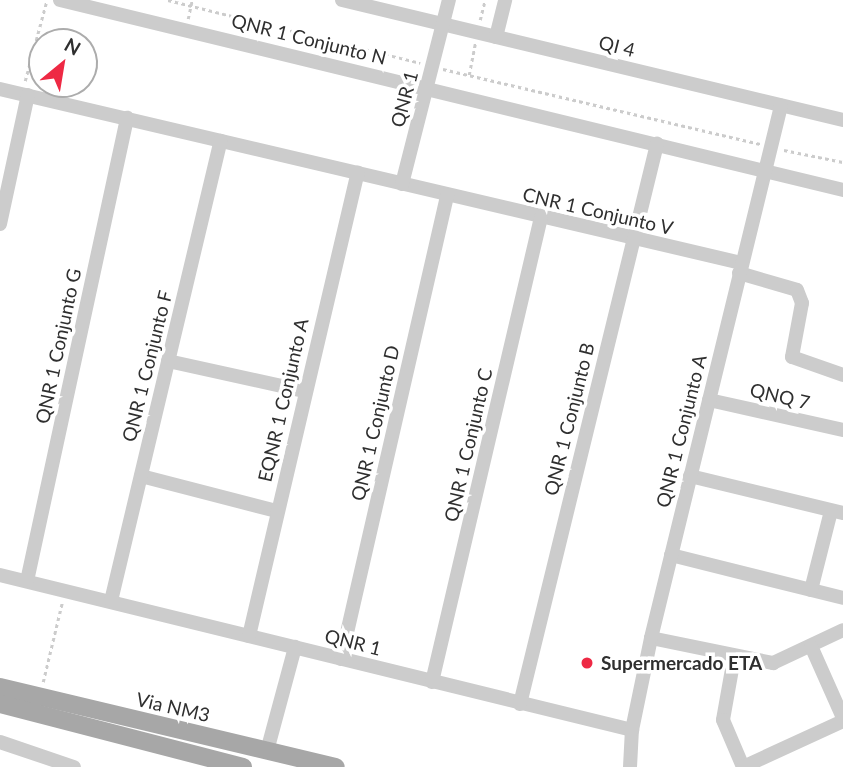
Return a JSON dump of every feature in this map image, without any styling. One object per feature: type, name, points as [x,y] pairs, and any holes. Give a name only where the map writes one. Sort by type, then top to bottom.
[{"type":"main road","name":"Via NM3","points":[[0,687],[336,767]]},
{"type":"main road","points":[[0,704],[208,763],[235,766]]},
{"type":"street","name":"QNR 1 Conjunto N","points":[[60,0],[843,190]]},
{"type":"street","name":"QI 4","points":[[342,0],[843,120]]},
{"type":"street","name":"QNR 1","points":[[402,184],[449,0]]},
{"type":"street","points":[[496,37],[505,0]]},
{"type":"street","points":[[0,89],[161,125],[447,195]]},
{"type":"street","points":[[0,225],[25,94]]},
{"type":"street","name":"QNR 1 Conjunto A","points":[[630,767],[632,730],[650,638],[781,106]]},
{"type":"street","name":"QNR 1 Conjunto G","points":[[27,581],[127,118]]},
{"type":"street","name":"QNR 1 Conjunto F","points":[[111,601],[221,141]]},
{"type":"street","name":"QNR 1 Conjunto B","points":[[520,704],[657,144]]},
{"type":"street","name":"EQNR 1 Conjunto A","points":[[249,636],[304,391],[358,173]]},
{"type":"street","name":"CNR 1 Conjunto V","points":[[447,195],[633,239],[740,268],[797,290],[802,303],[792,357],[843,375]]},
{"type":"street","name":"QNR 1 Conjunto D","points":[[341,659],[447,195]]},
{"type":"street","name":"QNR 1 Conjunto C","points":[[432,682],[541,218]]},
{"type":"street","points":[[168,361],[304,391]]},
{"type":"street","name":"QNQ 7","points":[[709,400],[843,430]]},
{"type":"street","points":[[141,476],[276,511]]},
{"type":"street","points":[[691,476],[837,512],[811,590]]},
{"type":"street","points":[[670,555],[843,598]]},
{"type":"street","name":"QNR 1","points":[[0,575],[632,730]]},
{"type":"street","points":[[650,638],[734,658],[773,663],[843,630]]},
{"type":"street","points":[[734,658],[723,720],[743,767],[843,719],[811,646]]},
{"type":"street","points":[[267,751],[295,647]]},
{"type":"street","points":[[0,742],[74,767]]},
{"type":"path","points":[[25,94],[47,0]]},
{"type":"path","points":[[168,0],[432,66],[843,162]]},
{"type":"path","points":[[186,29],[192,0]]},
{"type":"path","points":[[39,696],[65,590]]},
{"type":"place","name":"Supermercado ETA","points":[[587,663]]}]
